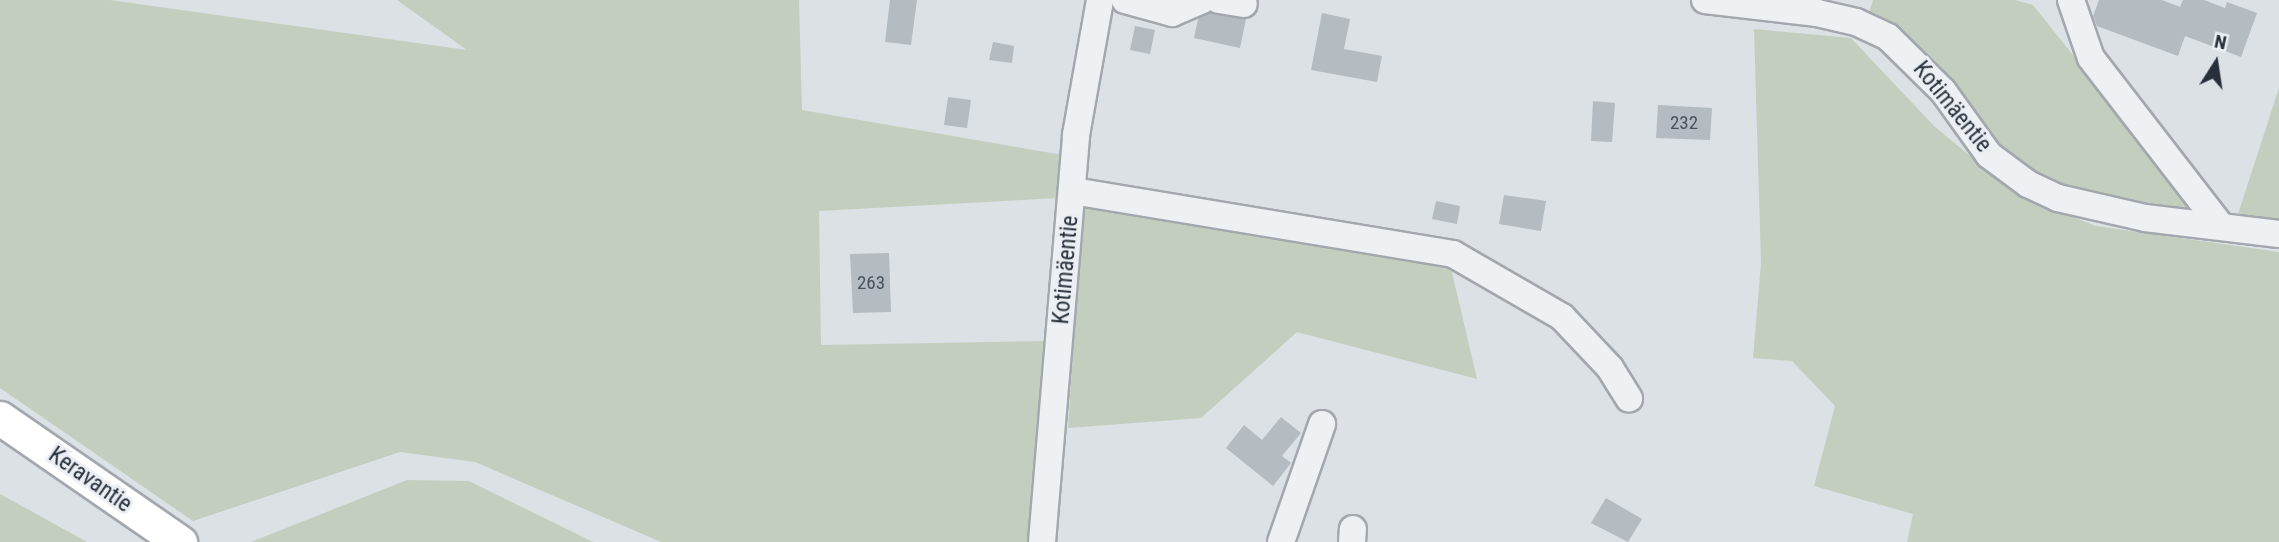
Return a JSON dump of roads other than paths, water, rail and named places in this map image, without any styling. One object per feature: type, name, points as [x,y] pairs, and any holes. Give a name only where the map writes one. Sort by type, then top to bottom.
[{"type":"main road","name":"Keravantie","points":[[0,418],[180,542]]},
{"type":"street","name":"Kotimäentie","points":[[1042,542],[1076,135],[1100,0]]},
{"type":"street","points":[[1125,0],[1172,13],[1202,0]]},
{"type":"street","name":"Kotimäentie","points":[[1705,0],[1859,11],[1911,56],[1943,91],[1989,155],[2028,184],[2097,210],[2279,234]]},
{"type":"street","points":[[2071,0],[2091,58],[2220,225]]},
{"type":"street","points":[[1073,191],[1453,254],[1562,317],[1610,368],[1629,398]]},
{"type":"street","points":[[1281,542],[1322,424]]}]
